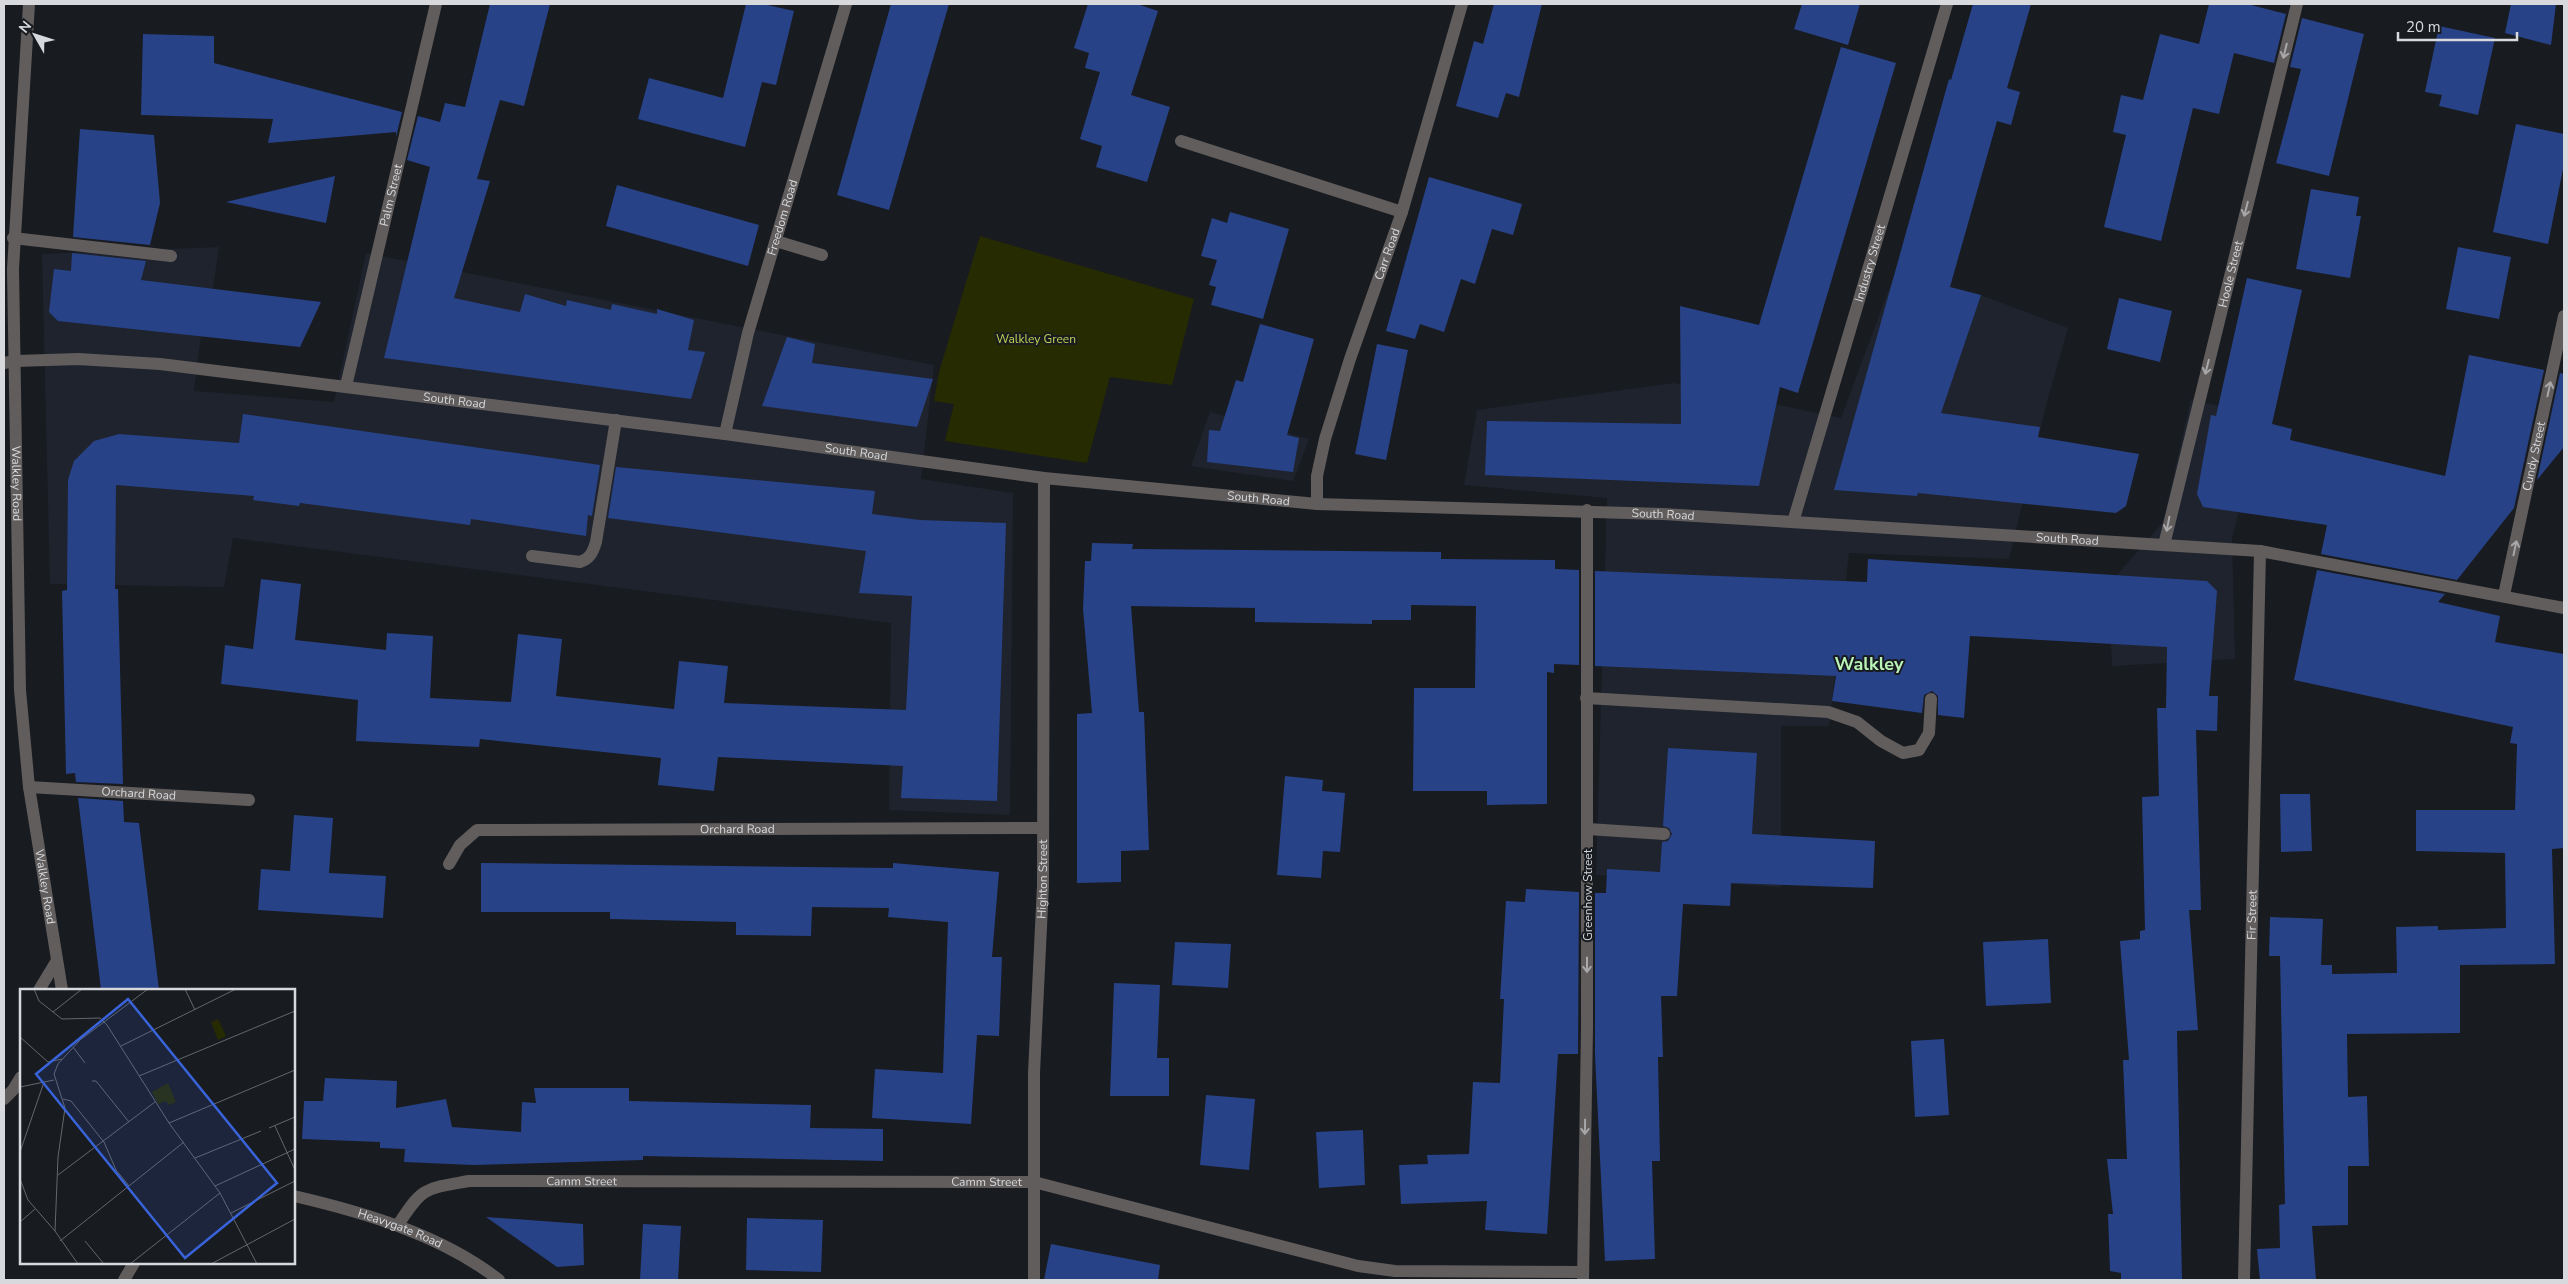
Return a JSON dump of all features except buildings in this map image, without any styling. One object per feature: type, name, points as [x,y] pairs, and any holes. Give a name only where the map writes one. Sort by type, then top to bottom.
[{"type":"street","name":"Walkley Road","points":[[29,4],[13,238],[10,362],[20,690],[29,787],[56,962]]},
{"type":"street","name":"Palm Street","points":[[346,386],[436,4]]},
{"type":"street","name":"Freedom Road","points":[[725,434],[748,333],[846,4]]},
{"type":"street","name":"Carr Road","points":[[1317,504],[1317,476],[1325,439],[1350,359],[1402,212],[1462,4]]},
{"type":"street","name":"Industry Street","points":[[1793,522],[1947,4]]},
{"type":"street","name":"Hoole Street","points":[[2164,545],[2297,4]]},
{"type":"street","points":[[1181,141],[1402,212]]},
{"type":"street","points":[[13,238],[171,256]]},
{"type":"street","points":[[776,241],[822,255]]},
{"type":"street","name":"Cundy Street","points":[[2504,595],[2564,316]]},
{"type":"street","name":"South Road","points":[[10,362],[78,359],[160,364],[725,434],[1044,478],[1317,504],[1587,510],[2260,551],[2504,595],[2564,608]]},
{"type":"street","points":[[532,556],[580,562],[587,560],[592,553],[596,542],[616,420]]},
{"type":"street","name":"Highton Street","points":[[1034,1280],[1034,1073],[1043,885],[1044,478]]},
{"type":"street","name":"Greenhow Street","points":[[1583,1276],[1588,828],[1586,698],[1587,510]]},
{"type":"street","name":"Fir Street","points":[[2244,1280],[2260,551]]},
{"type":"street","points":[[1586,698],[1828,712],[1857,722],[1882,741],[1903,753],[1919,750],[1929,733],[1931,699]]},
{"type":"street","name":"Orchard Road","points":[[29,787],[249,800]]},
{"type":"street","name":"Orchard Road","points":[[449,864],[460,845],[477,830],[1042,828]]},
{"type":"street","points":[[1588,828],[1664,834]]},
{"type":"street","points":[[40,989],[56,962]]},
{"type":"street","points":[[56,962],[62,989]]},
{"type":"street","points":[[4,1099],[13,1090],[20,1079]]},
{"type":"street","name":"Camm Street","points":[[398,1225],[414,1200],[428,1188],[470,1181],[1034,1182],[1358,1266],[1395,1271],[1583,1276]]},
{"type":"street","name":"Heavygate Road","points":[[295,1196],[337,1206],[398,1225],[443,1246],[499,1280]]},
{"type":"street","points":[[127,1278],[134,1264]]},
{"type":"shaded area","points":[[219,247],[213,289],[201,336],[194,391],[334,402],[366,253],[934,365],[921,479],[1013,493],[1010,815],[889,810],[891,623],[233,538],[224,587],[50,584],[42,254]]},
{"type":"shaded area","points":[[1895,273],[1981,295],[2068,328],[2047,402],[2009,559],[1849,553],[1829,726],[1781,726],[1781,887],[1596,875],[1607,498],[1464,485],[1477,410],[1674,383],[1841,418]]},
{"type":"shaded area","points":[[2191,399],[2263,417],[2232,538],[2235,659],[2112,666],[2111,644],[2117,575],[2163,522]]},
{"type":"shaded area","points":[[1210,412],[1309,439],[1293,481],[1191,466]]},
{"type":"green space","name":"Walkley Green","points":[[980,236],[1194,299],[1172,385],[1110,377],[1087,463],[945,441],[954,404],[934,401],[939,372]]},
{"type":"district","name":"Walkley","points":[[1869,664]]}]
